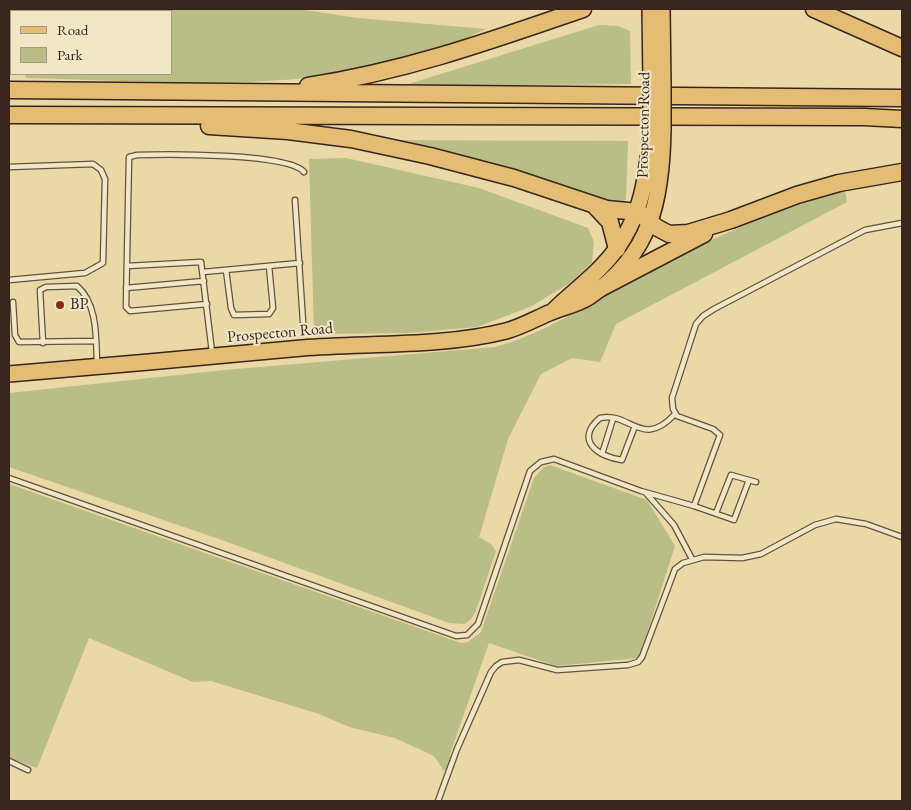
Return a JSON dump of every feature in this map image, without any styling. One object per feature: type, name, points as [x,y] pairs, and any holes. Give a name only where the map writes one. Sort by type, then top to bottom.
[{"type":"highway","points":[[261,92],[341,81],[404,68],[460,52],[583,9]]},
{"type":"highway","points":[[814,9],[902,48]]},
{"type":"highway","points":[[9,90],[902,98]]},
{"type":"highway","points":[[9,115],[864,117],[902,119]]},
{"type":"highway","points":[[156,116],[166,124],[288,131],[351,139],[477,168],[594,205],[638,212],[663,231],[678,234],[730,220],[822,188],[902,172]]},
{"type":"highway","points":[[594,205],[610,222],[616,249]]},
{"type":"highway","points":[[597,290],[730,220]]},
{"type":"main road","name":"Prospecton Road","points":[[650,9],[657,84]]},
{"type":"main road","name":"Prospecton Road","points":[[9,374],[482,335],[523,325],[551,312],[580,302],[597,290],[630,257],[651,222],[661,183],[657,129],[657,84],[662,9]]},
{"type":"main road","name":"Prospecton Road","points":[[551,312],[592,276],[616,249],[638,212],[657,129]]},
{"type":"lane","points":[[207,304],[130,310],[125,304],[128,162],[132,156],[210,154],[298,166],[304,172]]},
{"type":"lane","points":[[9,166],[93,164],[101,170],[105,179],[102,263],[85,273],[9,280]]},
{"type":"lane","points":[[296,200],[303,322]]},
{"type":"lane","points":[[694,506],[720,435],[713,429],[680,418],[675,414],[672,398],[696,324],[702,316],[865,230],[902,223]]},
{"type":"lane","points":[[127,266],[198,261],[202,263],[212,356]]},
{"type":"lane","points":[[203,272],[300,263]]},
{"type":"lane","points":[[226,270],[230,308],[234,315],[237,317],[270,314],[273,308],[269,266]]},
{"type":"lane","points":[[126,288],[204,281]]},
{"type":"lane","points":[[43,343],[40,290],[46,287],[73,285],[80,288],[91,311],[96,341],[97,367]]},
{"type":"lane","points":[[13,302],[12,332],[19,342],[96,341]]},
{"type":"lane","points":[[635,426],[622,460],[598,453],[591,444],[591,430],[600,418],[613,419],[650,430],[657,429],[675,414]]},
{"type":"lane","points":[[602,454],[613,419]]},
{"type":"lane","points":[[9,478],[456,636],[467,635],[478,624],[530,471],[536,464],[554,460],[645,493],[694,506],[734,520],[749,480]]},
{"type":"lane","points":[[716,513],[731,475],[756,482]]},
{"type":"lane","points":[[645,493],[674,525],[692,559]]},
{"type":"lane","points":[[438,801],[458,749],[492,672],[502,662],[519,660],[557,670],[638,662],[642,657],[675,569],[692,559],[742,558],[761,554],[815,525],[836,519],[866,524],[902,537]]},
{"type":"lane","points":[[9,761],[28,770]]},
{"type":"green space","points":[[299,9],[358,18],[486,29],[430,53],[382,66],[333,75],[282,80],[230,82],[25,78],[26,75],[172,75],[172,10],[40,10]]},
{"type":"green space","points":[[599,25],[618,26],[630,31],[631,84],[402,86]]},
{"type":"green space","points":[[370,140],[628,141],[626,200],[609,208]]},
{"type":"green space","points":[[346,158],[479,188],[588,228],[594,242],[592,262],[570,283],[530,307],[477,327],[410,333],[314,334],[309,159]]},
{"type":"green space","points":[[845,191],[847,202],[616,324],[600,362],[572,358],[541,374],[508,439],[479,537],[491,544],[496,551],[476,611],[465,624],[449,623],[219,539],[9,467],[9,393],[225,370],[495,347],[531,334],[565,318],[658,266],[736,229],[789,208]]},
{"type":"green space","points":[[550,465],[647,500],[675,546],[639,658],[556,666],[489,643],[450,754],[450,764],[444,771],[434,756],[395,738],[349,727],[319,714],[211,681],[193,682],[89,638],[37,768],[9,758],[9,484],[461,643],[468,642],[481,632],[534,478],[544,467]]},
{"type":"place","name":"BP","points":[[60,305]]}]
